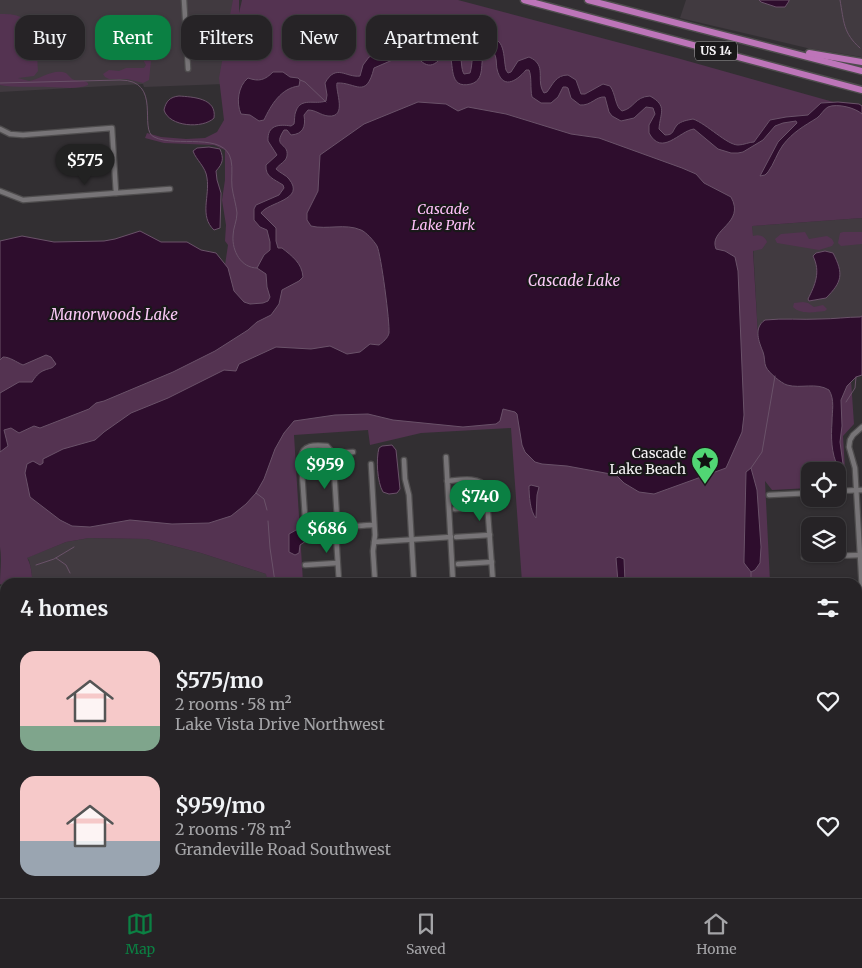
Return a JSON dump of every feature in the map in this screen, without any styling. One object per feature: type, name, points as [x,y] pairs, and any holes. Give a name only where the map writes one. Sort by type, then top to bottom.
[{"type":"highway","name":"US 14","points":[[524,0],[862,90]]},
{"type":"highway","name":"US 14","points":[[588,0],[862,71]]},
{"type":"highway","points":[[765,46],[862,62]]},
{"type":"street","points":[[184,0],[188,69]]},
{"type":"street","points":[[0,129],[12,135],[23,135],[112,128],[116,193]]},
{"type":"street","points":[[0,192],[23,200],[170,189]]},
{"type":"street","points":[[862,427],[855,432],[849,444],[859,490],[862,578]]},
{"type":"street","points":[[338,578],[337,563],[336,527],[333,453],[327,446],[309,446],[303,450],[301,458],[306,523],[308,526],[313,528],[336,527],[374,524]]},
{"type":"street","points":[[333,453],[353,452]]},
{"type":"street","points":[[446,457],[454,537],[454,578]]},
{"type":"street","points":[[404,460],[414,578]]},
{"type":"street","points":[[371,464],[375,578]]},
{"type":"street","points":[[447,481],[476,480],[483,483],[487,489],[493,578]]},
{"type":"street","points":[[846,491],[859,490]]},
{"type":"street","points":[[769,495],[801,493]]},
{"type":"street","points":[[455,509],[488,507]]},
{"type":"street","points":[[374,542],[490,535]]},
{"type":"street","points":[[846,556],[861,555]]},
{"type":"street","points":[[458,564],[492,562]]},
{"type":"street","points":[[305,565],[337,563]]},
{"type":"shaded area","points":[[0,0],[235,0],[233,15],[181,15],[181,60],[227,60],[224,84],[144,87],[143,84],[0,92]]},
{"type":"shaded area","points":[[686,0],[862,0],[862,57],[807,48],[680,18]]},
{"type":"shaded area","points":[[862,218],[862,328],[758,336],[752,226]]},
{"type":"shaded area","points":[[89,538],[147,539],[201,553],[266,574],[266,578],[32,578],[29,560],[26,558],[66,542]]},
{"type":"green space","name":"Cascade Lake Park","points":[[233,0],[239,0],[239,13],[242,0],[458,0],[677,58],[862,110],[862,218],[752,226],[753,236],[762,236],[767,242],[762,249],[753,251],[758,336],[851,380],[854,424],[843,436],[845,462],[801,462],[801,488],[772,490],[765,481],[770,578],[522,578],[511,428],[421,433],[370,445],[368,430],[294,435],[303,578],[266,578],[266,574],[201,553],[147,539],[89,538],[66,542],[27,558],[32,578],[0,578],[0,355],[213,345],[228,245],[225,241],[226,225],[222,200],[225,180],[225,150],[214,145],[164,143],[145,138],[147,133],[161,137],[205,138],[217,132],[224,120],[219,78],[222,60],[272,60],[272,15],[230,15]]},
{"type":"green space","points":[[0,14],[15,16],[15,60],[38,60],[38,71],[34,76],[18,78],[29,81],[61,72],[66,73],[74,80],[88,83],[88,85],[68,88],[0,85]]},
{"type":"green space","points":[[143,60],[151,60],[149,80],[143,83],[127,79],[109,79],[103,74],[109,70],[119,71],[126,68],[144,68],[146,65]]},
{"type":"green space","points":[[805,232],[809,239],[827,236],[834,243],[832,246],[819,250],[777,243],[775,239],[781,234]]},
{"type":"green space","points":[[862,232],[862,244],[841,246],[838,243],[840,233]]},
{"type":"green space","points":[[803,302],[814,307],[823,305],[827,309],[825,311],[808,312],[796,310],[793,307],[794,303]]},
{"type":"water","points":[[759,0],[789,1],[785,7],[776,7]]},
{"type":"water","name":"Manorwoods Lake","points":[[497,40],[502,48],[508,73],[511,72],[518,61],[529,57],[535,60],[540,68],[544,93],[547,92],[558,78],[568,75],[576,80],[581,94],[585,94],[603,84],[610,86],[618,107],[622,111],[630,108],[641,98],[650,96],[661,107],[659,129],[665,135],[671,133],[680,123],[693,119],[728,142],[738,145],[754,142],[770,120],[808,115],[821,103],[859,104],[862,106],[862,114],[846,107],[828,107],[817,118],[787,140],[768,172],[760,176],[778,142],[797,123],[796,121],[775,126],[763,140],[738,153],[718,149],[694,129],[671,141],[659,143],[649,133],[649,125],[655,114],[653,108],[646,107],[634,118],[621,121],[609,112],[605,97],[580,105],[571,98],[566,87],[563,87],[558,97],[551,103],[541,103],[532,97],[529,70],[526,70],[518,78],[506,82],[499,76],[497,69]]},
{"type":"water","name":"Manorwoods Lake","points":[[367,60],[392,60],[374,68],[368,84],[364,87],[337,83],[338,113],[328,116],[308,110],[304,115],[304,126],[301,131],[291,135],[287,130],[284,130],[281,136],[280,142],[286,149],[287,156],[276,169],[289,179],[293,186],[293,192],[284,200],[265,209],[261,213],[276,228],[278,248],[282,248],[296,260],[301,268],[303,277],[282,290],[279,304],[271,315],[257,322],[215,351],[173,372],[96,403],[89,409],[40,428],[34,426],[19,433],[11,428],[4,430],[8,446],[0,452],[0,393],[19,382],[32,382],[39,373],[52,368],[56,364],[51,357],[46,355],[23,365],[6,357],[0,360],[0,241],[22,236],[54,242],[104,241],[140,231],[161,242],[187,242],[201,250],[216,253],[228,268],[234,291],[244,302],[250,304],[268,301],[270,297],[266,274],[257,268],[264,255],[270,250],[270,242],[267,230],[260,227],[254,220],[254,209],[256,205],[279,195],[284,188],[283,185],[269,175],[266,169],[266,165],[277,155],[268,141],[269,132],[278,126],[291,126],[294,124],[295,113],[301,104],[326,101],[325,83],[333,74],[341,73],[360,76],[363,65]]},
{"type":"water","name":"Manorwoods Lake","points":[[420,60],[439,60],[435,64],[430,65]]},
{"type":"water","name":"Manorwoods Lake","points":[[451,60],[461,60],[464,74],[470,73],[472,60],[483,60],[479,78],[471,84],[463,85],[458,83],[453,74]]},
{"type":"water","points":[[273,72],[283,72],[290,77],[298,78],[300,80],[299,86],[287,90],[277,98],[264,120],[259,121],[250,115],[241,114],[239,95],[245,81],[248,78],[262,80]]},
{"type":"water","points":[[179,96],[197,98],[208,103],[214,111],[214,118],[209,122],[195,125],[172,120],[164,110],[171,98]]},
{"type":"water","name":"Cascade Lake","points":[[418,102],[446,104],[458,111],[468,107],[506,114],[571,134],[599,138],[696,174],[704,183],[731,197],[734,214],[717,236],[715,242],[716,249],[725,251],[735,257],[738,271],[744,415],[742,432],[726,468],[654,494],[639,492],[624,483],[616,475],[535,462],[525,452],[522,445],[517,414],[515,412],[503,409],[500,421],[496,424],[463,427],[393,420],[368,414],[335,415],[294,421],[284,433],[275,449],[264,479],[256,493],[231,516],[209,523],[172,524],[130,520],[90,527],[72,526],[60,520],[30,497],[25,473],[27,464],[33,461],[40,465],[43,463],[43,459],[63,449],[95,440],[131,413],[168,398],[224,370],[236,371],[239,364],[276,347],[311,349],[330,346],[347,354],[360,352],[370,344],[379,345],[388,337],[388,316],[383,274],[377,246],[365,233],[355,228],[311,226],[307,220],[307,213],[318,191],[320,155],[364,124]]},
{"type":"water","points":[[209,147],[220,149],[222,156],[221,163],[216,171],[221,193],[220,228],[214,230],[207,218],[206,212],[208,185],[206,174],[193,151],[197,148]]},
{"type":"water","points":[[825,251],[833,253],[837,260],[840,277],[826,298],[809,301],[808,299],[817,273],[813,256],[816,253]]},
{"type":"water","points":[[862,316],[862,375],[856,377],[847,386],[841,400],[842,426],[840,442],[843,462],[836,462],[832,445],[833,402],[829,390],[819,386],[787,385],[775,377],[765,365],[758,331],[761,323],[765,320]]},
{"type":"water","points":[[392,445],[396,450],[400,489],[397,493],[389,494],[383,492],[381,488],[378,477],[378,458],[379,448]]},
{"type":"water","points":[[751,468],[757,490],[761,547],[760,563],[751,572],[744,563],[744,559],[746,472]]},
{"type":"water","points":[[529,486],[539,487],[536,518],[530,503]]},
{"type":"water","points":[[296,530],[301,530],[309,539],[300,545],[299,553],[295,555],[289,552],[289,534]]},
{"type":"water","points":[[619,557],[624,559],[625,578],[618,578],[616,558]]},
{"type":"waterway","points":[[840,0],[847,32],[854,43],[860,48]]},
{"type":"waterway","points":[[0,83],[120,80],[133,82],[141,88],[145,96],[148,125],[150,133],[154,137],[163,140],[210,143],[220,146],[227,151],[232,163],[232,187],[237,213],[233,233],[234,247],[242,262],[257,268]]},
{"type":"waterway","points":[[300,80],[305,82],[326,102]]},
{"type":"waterway","points":[[751,468],[762,452],[775,376]]},
{"type":"waterway","points":[[846,402],[855,388],[856,377]]},
{"type":"waterway","points":[[256,493],[264,499],[267,510]]},
{"type":"waterway","points":[[268,521],[274,578]]},
{"type":"waterway","points":[[308,537],[315,538]]},
{"type":"waterway","points":[[36,565],[54,559],[74,547]]},
{"type":"waterway","points":[[56,558],[66,565],[70,573]]},
{"type":"waterway","points":[[751,572],[751,578]]},
{"type":"place","name":"Cascade Lake Beach","points":[[705,485]]}]
